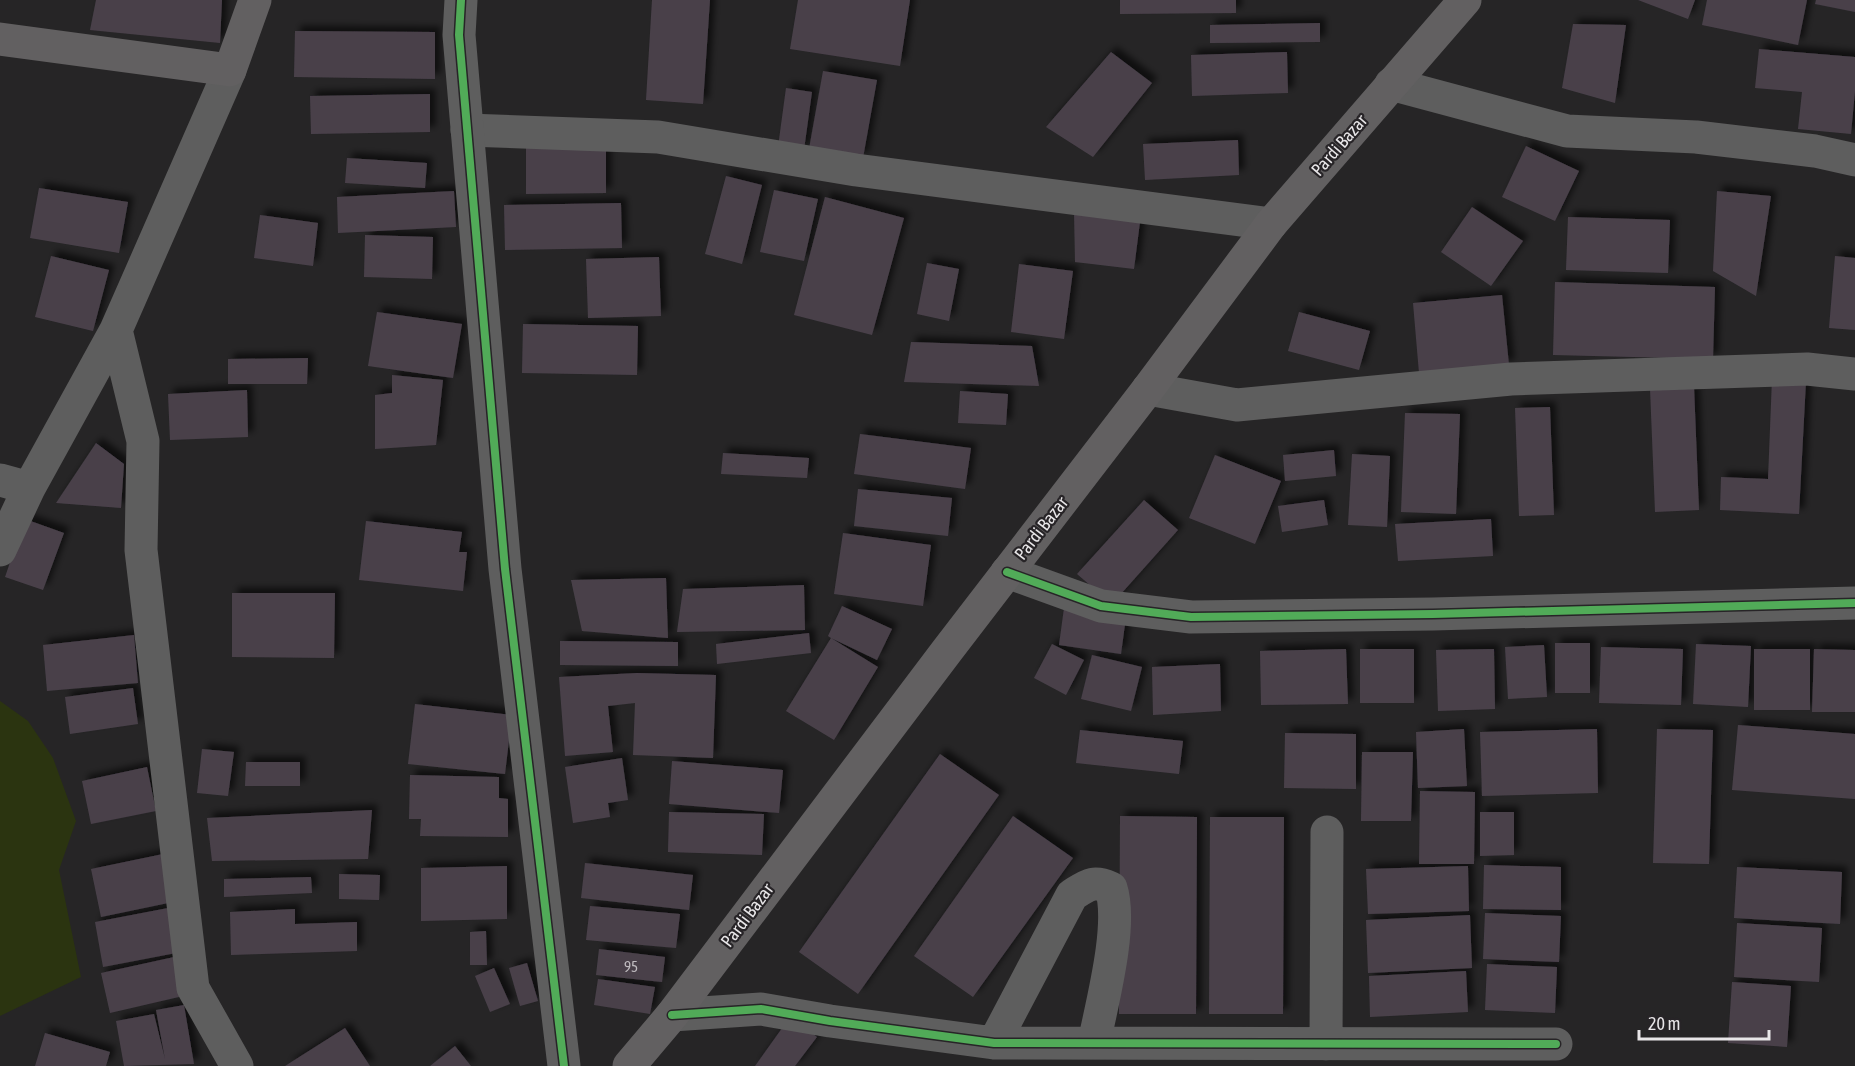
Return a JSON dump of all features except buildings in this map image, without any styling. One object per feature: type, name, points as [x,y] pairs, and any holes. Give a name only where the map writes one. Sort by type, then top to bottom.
[{"type":"main road","points":[[0,39],[230,70],[255,0]]},
{"type":"main road","name":"Pardi Bazar","points":[[629,1066],[672,1015],[1271,225],[1465,0]]},
{"type":"street","points":[[461,0],[459,35],[505,569],[564,1066]]},
{"type":"street","points":[[0,550],[14,484],[116,330],[230,70]]},
{"type":"street","points":[[1391,84],[1566,130],[1708,139],[1815,151],[1855,160]]},
{"type":"street","points":[[467,129],[658,137],[856,170],[1271,225]]},
{"type":"street","points":[[116,330],[143,441],[141,550],[193,988],[237,1066]]},
{"type":"street","points":[[1148,389],[1237,405],[1511,379],[1807,369],[1855,374]]},
{"type":"street","points":[[1007,572],[1101,606],[1191,617],[1445,614],[1855,603]]},
{"type":"street","points":[[1326,1044],[1327,832]]},
{"type":"street","points":[[994,1043],[1072,895],[1091,884],[1101,884],[1111,888],[1115,900],[1113,939],[1094,1043]]},
{"type":"street","points":[[672,1015],[761,1009],[830,1021],[994,1043],[1556,1044]]},
{"type":"green space","points":[[0,701],[28,721],[53,758],[76,821],[59,870],[81,977],[0,1016]]},
{"type":"cycle path","points":[[461,0],[459,35],[505,569],[564,1066]]},
{"type":"cycle path","points":[[1007,572],[1101,606],[1191,617],[1433,614],[1855,603]]},
{"type":"cycle path","points":[[672,1015],[761,1009],[830,1021],[994,1043],[1556,1044]]}]
